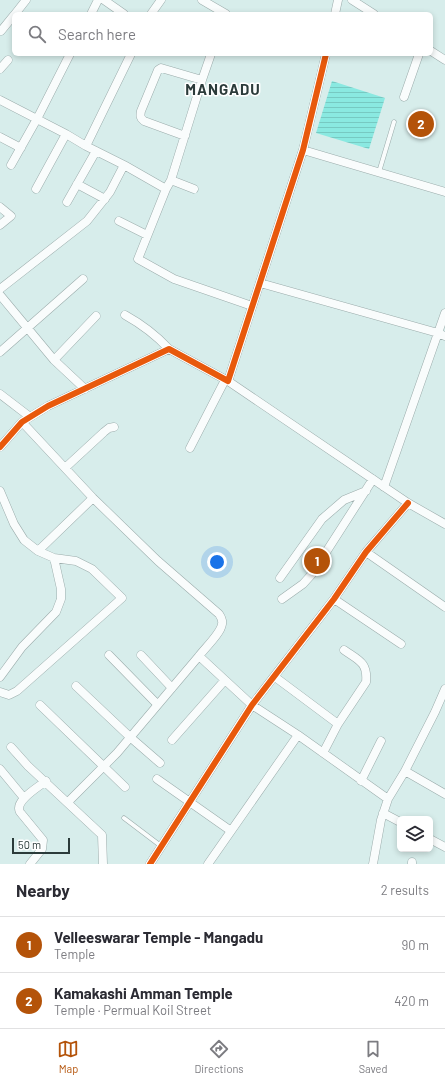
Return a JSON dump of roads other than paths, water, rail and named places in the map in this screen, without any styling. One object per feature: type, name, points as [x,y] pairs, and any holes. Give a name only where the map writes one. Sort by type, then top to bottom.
[{"type":"street","points":[[16,12],[26,0]]},
{"type":"street","points":[[92,12],[98,0]]},
{"type":"street","points":[[104,0],[121,12]]},
{"type":"street","points":[[152,12],[160,0]]},
{"type":"street","points":[[202,0],[223,12]]},
{"type":"street","points":[[335,12],[338,0]]},
{"type":"street","points":[[352,0],[371,12]]},
{"type":"street","points":[[1,31],[12,17]]},
{"type":"street","points":[[433,52],[444,58]]},
{"type":"street","points":[[11,166],[37,120],[69,56]]},
{"type":"street","points":[[86,146],[130,56]]},
{"type":"street","points":[[210,56],[172,180],[166,189],[138,259],[174,279],[252,306]]},
{"type":"street","points":[[190,448],[226,381],[252,306],[304,150],[326,56]]},
{"type":"street","points":[[404,97],[418,56]]},
{"type":"street","points":[[0,69],[8,60]]},
{"type":"street","points":[[186,136],[144,121],[141,119],[141,111],[158,70],[161,68],[202,80]]},
{"type":"street","points":[[0,100],[66,134],[96,152],[124,165],[166,189]]},
{"type":"street","points":[[36,189],[66,134]]},
{"type":"street","points":[[0,137],[21,148]]},
{"type":"street","points":[[304,150],[445,192]]},
{"type":"street","points":[[67,202],[96,152]]},
{"type":"street","points":[[0,289],[88,221],[110,192],[124,165]]},
{"type":"street","points":[[172,180],[194,189]]},
{"type":"street","points":[[77,184],[105,198]]},
{"type":"street","points":[[0,207],[11,216],[0,225]]},
{"type":"street","points":[[120,221],[147,235]]},
{"type":"street","points":[[0,352],[28,329],[83,279]]},
{"type":"street","points":[[260,282],[442,334]]},
{"type":"street","points":[[0,295],[54,360],[85,389]]},
{"type":"street","points":[[384,487],[442,334],[445,313]]},
{"type":"street","points":[[125,315],[156,335],[169,349],[226,381],[408,504],[445,524]]},
{"type":"street","points":[[54,360],[96,316]]},
{"type":"street","points":[[0,447],[22,422],[48,406],[169,349]]},
{"type":"street","points":[[0,394],[30,417]]},
{"type":"street","points":[[22,422],[93,498],[158,561],[219,614],[222,619],[220,629],[199,656],[130,737],[68,802]]},
{"type":"street","points":[[65,468],[104,432],[109,428],[114,427]]},
{"type":"street","points":[[282,599],[303,584],[312,574],[373,479]]},
{"type":"street","points":[[0,491],[14,524],[24,540],[38,551],[54,558],[76,561],[92,570],[122,598],[17,691],[9,695],[0,692]]},
{"type":"street","points":[[280,578],[322,519],[344,500],[366,491]]},
{"type":"street","points":[[38,551],[93,498]]},
{"type":"street","points":[[150,864],[252,706],[334,599],[366,552],[408,504]]},
{"type":"street","points":[[366,552],[445,607]]},
{"type":"street","points":[[0,677],[22,647],[56,612],[61,599],[61,589],[54,558]]},
{"type":"street","points":[[334,599],[401,644]]},
{"type":"street","points":[[323,753],[338,724],[366,682],[367,674],[362,662],[344,650]]},
{"type":"street","points":[[109,655],[157,704]]},
{"type":"street","points":[[141,656],[172,688]]},
{"type":"street","points":[[199,656],[252,706],[298,735],[388,799]]},
{"type":"street","points":[[274,677],[338,724]]},
{"type":"street","points":[[172,740],[225,680]]},
{"type":"street","points":[[76,686],[160,763]]},
{"type":"street","points":[[373,864],[388,799],[405,771],[445,689]]},
{"type":"street","points":[[40,705],[125,787]]},
{"type":"street","points":[[208,864],[298,735]]},
{"type":"street","points":[[361,781],[381,741]]},
{"type":"street","points":[[11,747],[28,766],[46,781],[102,835],[103,864]]},
{"type":"street","points":[[0,769],[24,798]]},
{"type":"street","points":[[405,771],[445,794]]},
{"type":"street","points":[[157,778],[231,831]]},
{"type":"street","points":[[30,864],[42,849],[44,844],[43,840],[18,809],[24,798],[46,781]]},
{"type":"street","points":[[384,813],[397,820]]},
{"type":"street","points":[[433,841],[445,847]]},
{"type":"lane","points":[[379,172],[394,122]]},
{"type":"lane","points":[[124,818],[161,847]]},
{"type":"water","points":[[332,81],[385,98],[369,149],[316,133]]},
{"type":"place","name":"Kamakashi Amman Temple","points":[[421,124]]},
{"type":"place","name":"Velleeswarar Temple - Mangadu","points":[[317,561]]},
{"type":"district","name":"MANGADU","points":[[223,90]]}]
